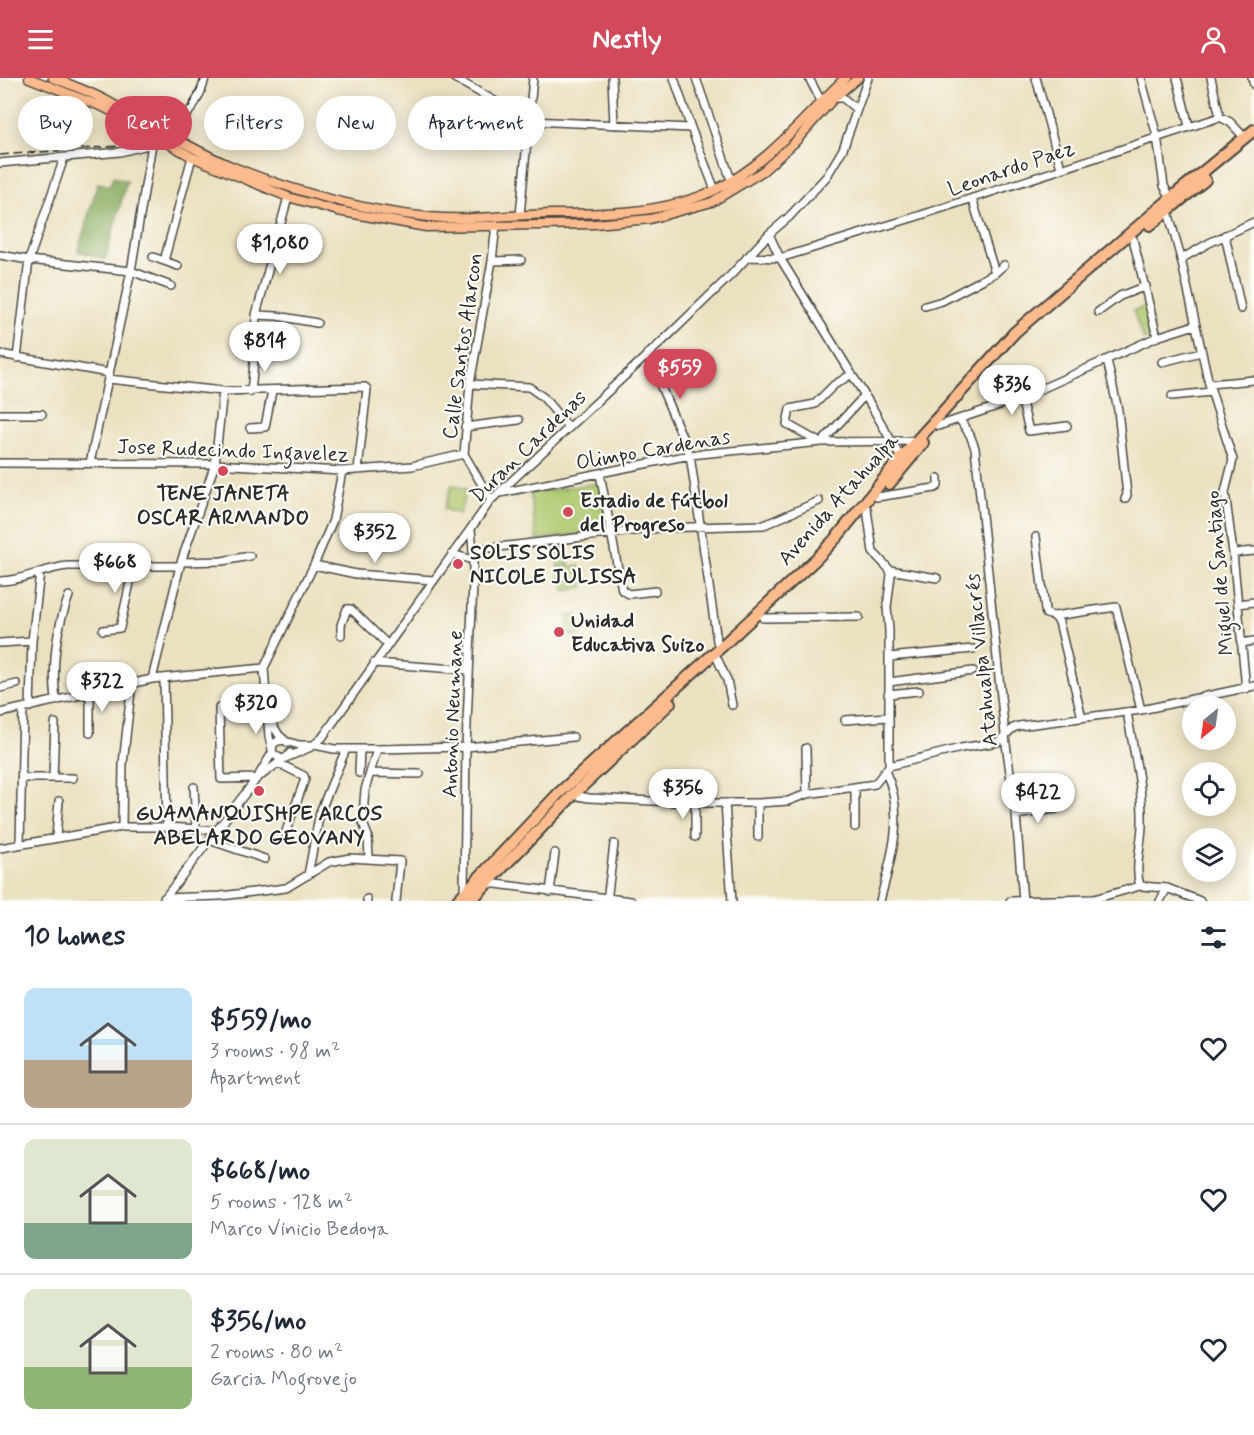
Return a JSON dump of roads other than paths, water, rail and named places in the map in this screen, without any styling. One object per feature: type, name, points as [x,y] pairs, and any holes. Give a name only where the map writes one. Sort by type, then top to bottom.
[{"type":"highway","name":"Avenida Atahualpa","points":[[464,899],[488,883],[573,795],[817,558],[865,506],[877,497],[1014,342],[1249,139],[1254,130]]},
{"type":"highway","name":"Avenida Atahualpa","points":[[464,899],[558,794],[718,653],[763,618],[831,549],[901,458],[1015,332],[1171,198],[1249,139]]},
{"type":"main road","points":[[29,78],[105,108]]},
{"type":"main road","points":[[53,78],[105,99]]},
{"type":"main road","points":[[192,149],[293,189],[338,202],[430,217],[596,214],[649,210],[676,204],[715,190],[752,168],[788,137],[820,101],[845,78]]},
{"type":"main road","points":[[182,150],[229,174],[288,197],[338,211],[426,227],[595,224],[650,219],[712,202],[763,171],[794,143],[834,98],[858,78]]},
{"type":"street","points":[[192,108],[205,78]]},
{"type":"street","points":[[454,78],[486,96]]},
{"type":"street","points":[[532,96],[533,78]]},
{"type":"street","points":[[612,78],[614,125]]},
{"type":"street","points":[[674,78],[690,128],[715,190]]},
{"type":"street","points":[[696,78],[731,180]]},
{"type":"street","points":[[809,78],[820,101]]},
{"type":"street","name":"Duran Cardenas","points":[[315,745],[491,500],[647,354],[789,217],[827,176],[843,149],[868,78]]},
{"type":"street","points":[[1036,78],[1061,168]]},
{"type":"street","points":[[1141,78],[1157,136],[1164,186],[1171,198]]},
{"type":"street","points":[[1177,78],[1188,126]]},
{"type":"street","points":[[1211,78],[1220,117],[1230,122],[1249,139]]},
{"type":"street","points":[[1252,78],[1254,85]]},
{"type":"street","points":[[834,98],[848,101],[856,109]]},
{"type":"street","name":"Leonardo Paez","points":[[747,257],[780,258],[1220,117]]},
{"type":"street","points":[[545,122],[690,128]]},
{"type":"street","points":[[0,163],[128,150]]},
{"type":"street","points":[[90,463],[131,271],[151,150]]},
{"type":"street","points":[[520,215],[527,150]]},
{"type":"street","points":[[164,261],[192,157]]},
{"type":"street","points":[[17,358],[28,260],[64,158]]},
{"type":"street","points":[[251,392],[256,315],[288,197]]},
{"type":"street","points":[[972,198],[994,273]]},
{"type":"street","name":"Miguel de Santiago","points":[[1167,211],[1181,259],[1209,384],[1233,460],[1225,492],[1246,689]]},
{"type":"street","points":[[1181,259],[1254,222]]},
{"type":"street","name":"Calle Santos Alarcon","points":[[491,500],[464,454],[470,384],[492,261],[496,225]]},
{"type":"street","points":[[769,234],[780,258],[865,395],[901,458]]},
{"type":"street","points":[[1225,235],[1241,309]]},
{"type":"street","points":[[1133,239],[1157,337]]},
{"type":"street","points":[[0,255],[131,271],[171,286]]},
{"type":"street","points":[[153,257],[178,266]]},
{"type":"street","points":[[492,261],[521,260]]},
{"type":"street","points":[[925,306],[942,301],[994,273],[1004,265]]},
{"type":"street","points":[[1098,312],[1120,296],[1146,286]]},
{"type":"street","points":[[256,315],[317,323]]},
{"type":"street","points":[[938,426],[1021,398],[1157,337],[1195,325]]},
{"type":"street","points":[[1162,362],[1201,352]]},
{"type":"street","points":[[0,354],[109,376],[224,391],[361,387],[367,389],[358,470]]},
{"type":"street","points":[[647,354],[690,455],[718,653],[732,705]]},
{"type":"street","points":[[1107,360],[1118,410],[1125,499]]},
{"type":"street","points":[[852,374],[834,385],[815,404],[790,409],[787,424],[821,442],[865,395]]},
{"type":"street","points":[[1209,384],[1254,380]]},
{"type":"street","points":[[470,384],[530,387],[543,397],[569,428]]},
{"type":"street","points":[[152,679],[180,564],[215,464],[224,391]]},
{"type":"street","points":[[250,428],[265,427],[272,391]]},
{"type":"street","points":[[1172,396],[1212,392]]},
{"type":"street","points":[[1021,398],[1029,430],[1067,426]]},
{"type":"street","points":[[0,414],[42,414]]},
{"type":"street","points":[[465,427],[519,420]]},
{"type":"street","name":"Atahualpa Villacrés","points":[[960,420],[975,448],[1016,815],[1023,901]]},
{"type":"street","name":"Olimpo Cardenas","points":[[499,493],[690,455],[821,442],[916,441]]},
{"type":"street","name":"Jose Rudecindo Ingavelez","points":[[0,463],[215,464],[342,471],[412,466],[464,454]]},
{"type":"street","points":[[285,834],[305,779],[283,760],[278,759],[272,751],[264,669],[333,520],[342,471]]},
{"type":"street","points":[[600,474],[622,590],[629,594],[655,591]]},
{"type":"street","points":[[877,497],[935,488],[938,486],[938,478]]},
{"type":"street","points":[[474,550],[613,533],[764,525],[819,501]]},
{"type":"street","points":[[865,506],[873,552],[890,570],[937,578]]},
{"type":"street","name":"Antonio Neumane","points":[[464,899],[466,747],[474,550],[471,529]]},
{"type":"street","points":[[1036,537],[1045,610],[1049,616],[1116,607],[1141,710]]},
{"type":"street","points":[[1233,553],[1254,552]]},
{"type":"street","points":[[452,554],[473,560]]},
{"type":"street","points":[[0,580],[22,578],[61,566],[180,564],[250,556]]},
{"type":"street","points":[[314,565],[356,574],[433,580]]},
{"type":"street","points":[[103,630],[120,628],[134,566]]},
{"type":"street","points":[[880,901],[897,830],[896,801],[888,769],[887,607],[890,570]]},
{"type":"street","points":[[20,844],[21,778],[26,708],[40,572]]},
{"type":"street","points":[[56,701],[54,679],[60,618],[69,596]]},
{"type":"street","points":[[1238,604],[1254,602]]},
{"type":"street","points":[[341,635],[341,625],[347,609],[351,609],[388,645]]},
{"type":"street","points":[[1054,616],[1059,622],[1082,718]]},
{"type":"street","points":[[763,618],[859,617]]},
{"type":"street","points":[[0,642],[32,641]]},
{"type":"street","points":[[1241,643],[1254,641]]},
{"type":"street","points":[[889,657],[974,649]]},
{"type":"street","points":[[374,663],[469,670]]},
{"type":"street","points":[[0,713],[132,682],[264,669]]},
{"type":"street","points":[[889,682],[973,671]]},
{"type":"street","points":[[164,678],[167,827]]},
{"type":"street","points":[[122,828],[123,764],[132,682]]},
{"type":"street","points":[[0,688],[17,684]]},
{"type":"street","points":[[573,795],[589,798],[695,803],[788,801],[807,794],[875,784],[888,769],[961,748],[998,742],[1013,728],[1019,726],[1141,710],[1254,686]]},
{"type":"street","points":[[888,694],[919,691]]},
{"type":"street","points":[[90,692],[90,733]]},
{"type":"street","points":[[219,708],[221,779],[257,778],[283,760],[315,745]]},
{"type":"street","points":[[1127,712],[1142,815],[1137,877],[1140,885]]},
{"type":"street","points":[[268,717],[274,730],[291,750],[283,760]]},
{"type":"street","points":[[845,720],[888,717]]},
{"type":"street","points":[[52,778],[55,723]]},
{"type":"street","points":[[163,900],[257,778],[275,742],[284,741],[327,748],[377,749],[466,747],[573,736]]},
{"type":"street","points":[[308,875],[320,812],[346,748]]},
{"type":"street","points":[[806,748],[807,794]]},
{"type":"street","points":[[359,773],[360,749]]},
{"type":"street","points":[[369,858],[368,836],[363,823],[365,790],[377,749]]},
{"type":"street","points":[[370,773],[420,774]]},
{"type":"street","points":[[21,778],[73,778]]},
{"type":"street","points":[[1012,783],[1056,780]]},
{"type":"street","points":[[855,787],[855,827]]},
{"type":"street","points":[[194,788],[196,828]]},
{"type":"street","points":[[56,837],[59,801]]},
{"type":"street","points":[[695,803],[696,837]]},
{"type":"street","points":[[725,803],[732,901]]},
{"type":"street","points":[[758,803],[759,837]]},
{"type":"street","points":[[1016,815],[1056,809]]},
{"type":"street","points":[[0,848],[122,828],[167,827],[216,830]]},
{"type":"street","points":[[209,840],[265,859]]},
{"type":"street","points":[[607,899],[614,844]]},
{"type":"street","points":[[550,892],[555,853]]},
{"type":"street","points":[[163,900],[221,899],[286,888],[329,862],[350,858],[369,858],[400,861],[396,901]]},
{"type":"street","points":[[488,883],[631,901]]},
{"type":"street","points":[[1010,901],[1094,899],[1140,885],[1167,888],[1200,901]]},
{"type":"street","points":[[1160,901],[1167,888]]},
{"type":"railway","points":[[0,155],[132,145],[157,138],[190,105],[202,78]]},
{"type":"place","name":"TENE JANETA OSCAR ARMANDO","points":[[223,471]]},
{"type":"place","name":"Estadio de fútbol del Progreso","points":[[568,512]]},
{"type":"place","name":"SOLIS SOLIS NICOLE JULISSA","points":[[458,564]]},
{"type":"place","name":"Unidad Educativa Suizo","points":[[559,632]]},
{"type":"place","name":"GUAMANQUISHPE ARCOS ABELARDO GEOVANY","points":[[259,791]]}]
